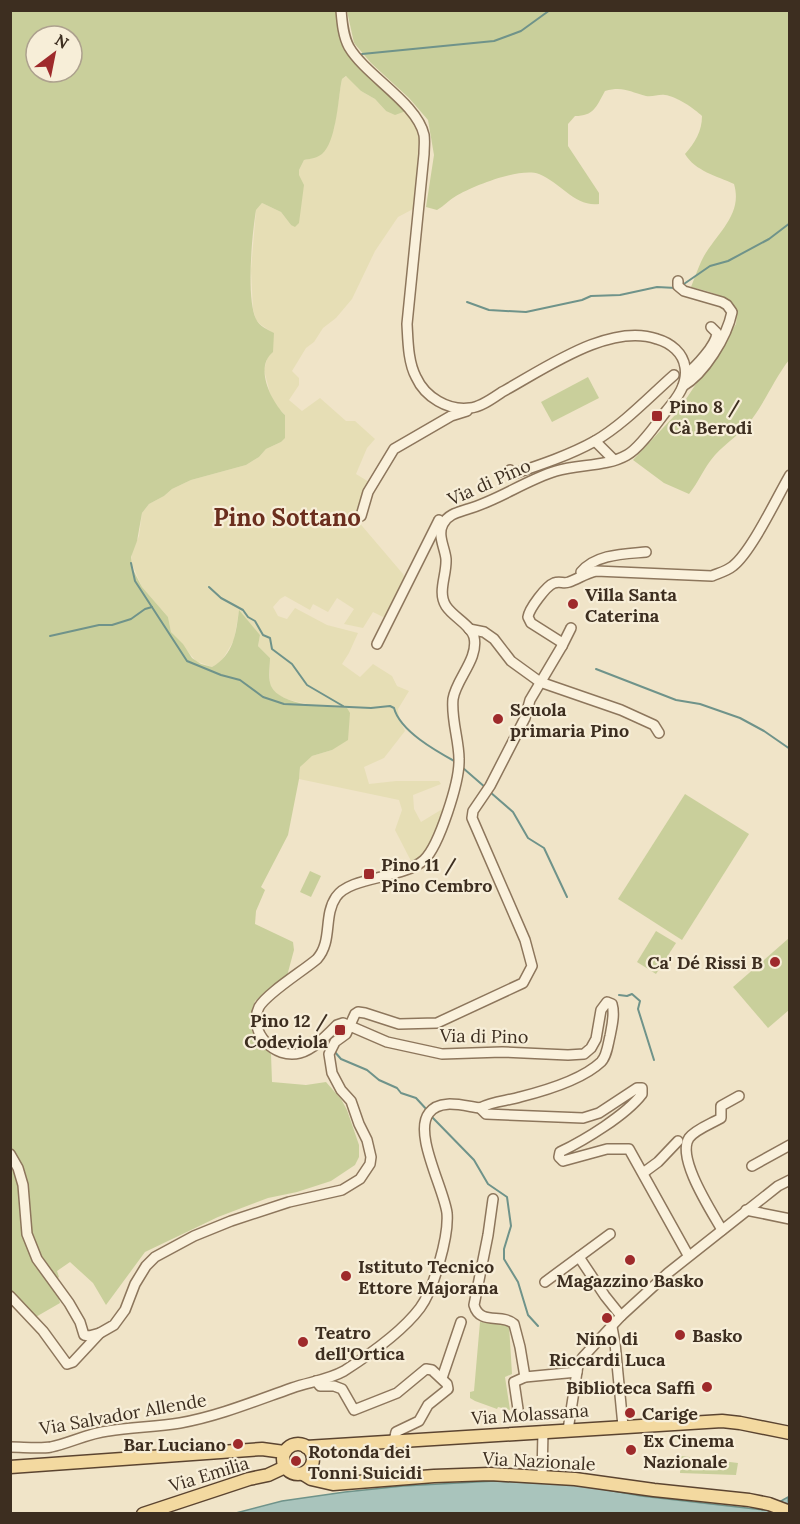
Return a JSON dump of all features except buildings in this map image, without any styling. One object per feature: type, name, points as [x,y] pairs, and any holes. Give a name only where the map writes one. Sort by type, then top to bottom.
[{"type":"main road","name":"Via Molassana","points":[[306,1447],[722,1421],[789,1433]]},
{"type":"main road","points":[[294,1444],[306,1447],[311,1452],[309,1467],[293,1474],[285,1467],[282,1460],[284,1452],[294,1444]]},
{"type":"main road","name":"Via Molassana","points":[[309,1467],[343,1445]]},
{"type":"main road","points":[[10,1467],[262,1449],[284,1452]]},
{"type":"main road","name":"Via Emilia","points":[[143,1514],[249,1479],[268,1475],[285,1467]]},
{"type":"main road","name":"Via Nazionale","points":[[309,1467],[326,1483],[490,1474],[575,1479],[749,1500],[769,1504],[789,1512]]},
{"type":"street","points":[[341,10],[348,46],[365,67],[411,111],[424,136],[406,324],[408,348],[416,377],[429,394],[440,403],[453,408],[476,407],[592,343],[630,335],[660,339],[671,345],[681,355],[686,374]]},
{"type":"street","points":[[678,280],[678,286],[684,291],[722,302],[732,312],[714,353],[695,378],[683,386]]},
{"type":"street","points":[[686,374],[698,364],[716,339],[717,333],[711,327]]},
{"type":"street","name":"Via di Pino","points":[[469,629],[447,608],[442,592],[446,564],[440,534],[442,524],[452,514],[488,503],[552,472],[614,460],[629,454],[675,400],[683,386],[686,374]]},
{"type":"street","points":[[510,470],[513,474],[595,441],[618,425],[674,375]]},
{"type":"street","points":[[361,516],[368,492],[394,449],[451,416],[469,409]]},
{"type":"street","points":[[595,441],[614,460]]},
{"type":"street","points":[[562,646],[561,642],[531,623],[528,617],[529,611],[550,585],[558,582],[566,583],[596,571],[711,576],[722,572],[733,566],[745,553],[789,475]]},
{"type":"street","points":[[377,644],[440,517],[456,507],[460,506],[464,510]]},
{"type":"street","points":[[579,578],[585,568],[607,557],[646,552]]},
{"type":"street","points":[[12,1157],[23,1185],[27,1234],[37,1259],[69,1303],[80,1322],[84,1335],[89,1336],[114,1325],[125,1310],[135,1284],[146,1266],[155,1257],[194,1236],[231,1221],[289,1202],[342,1190],[360,1179],[370,1164],[367,1140],[351,1101],[341,1090],[333,1073],[329,1054],[335,1042],[346,1034],[355,1014],[361,1012],[399,1024],[436,1023],[520,986],[529,975],[532,966],[528,950],[472,818],[473,811],[490,786],[525,718],[530,700],[571,628]]},
{"type":"street","points":[[469,629],[484,632],[494,639],[512,661],[540,682],[621,710],[654,725],[659,734]]},
{"type":"street","points":[[350,1025],[339,1024],[307,1050],[292,1054],[276,1050],[264,1041],[257,1030],[256,1017],[260,1005],[266,999],[317,959],[322,952],[327,942],[331,907],[337,895],[349,886],[406,870],[423,861],[434,848],[457,778],[459,756],[453,700],[458,682],[473,650],[474,640],[469,629]]},
{"type":"street","name":"Via di Pino","points":[[350,1025],[387,1042],[442,1054],[502,1052],[584,1054],[596,1039],[602,1007],[607,1002],[612,1004],[612,1029],[608,1047],[600,1062],[584,1074],[561,1084],[521,1097],[489,1103],[480,1108]]},
{"type":"street","points":[[480,1108],[486,1114],[583,1118],[599,1113],[640,1088],[643,1092],[636,1101],[606,1125],[560,1152],[559,1157],[560,1160],[565,1161],[607,1149],[629,1149],[688,1255]]},
{"type":"street","points":[[722,1230],[689,1166],[686,1148],[689,1139],[694,1134],[721,1118],[721,1106],[739,1096]]},
{"type":"street","name":"Via Salvador Allende","points":[[10,1447],[49,1447],[105,1431],[182,1422],[232,1410],[343,1371],[404,1326],[423,1305],[443,1250],[447,1229],[445,1199],[435,1174],[424,1128],[430,1111],[439,1105],[452,1104],[480,1108]]},
{"type":"street","points":[[643,1173],[658,1162],[678,1141]]},
{"type":"street","points":[[752,1166],[789,1145]]},
{"type":"street","points":[[568,1430],[577,1372],[583,1357],[621,1316],[688,1255],[789,1180]]},
{"type":"street","points":[[493,1199],[474,1305],[477,1313],[486,1318],[507,1320],[514,1324],[525,1377]]},
{"type":"street","points":[[746,1210],[789,1219]]},
{"type":"street","points":[[545,1282],[610,1234]]},
{"type":"street","points":[[579,1257],[621,1316]]},
{"type":"street","points":[[10,1296],[43,1331],[67,1364],[73,1362],[100,1333]]},
{"type":"street","points":[[442,1378],[461,1322]]},
{"type":"street","points":[[612,1327],[623,1426]]},
{"type":"street","points":[[316,1381],[320,1386],[334,1386],[342,1389],[354,1410],[397,1393],[426,1369],[432,1370],[442,1378],[448,1389],[428,1405],[417,1422],[396,1432],[394,1441]]},
{"type":"street","points":[[518,1409],[514,1382],[525,1377],[577,1372]]},
{"type":"street","points":[[542,1477],[543,1431]]},
{"type":"street","name":"Via Nazionale","points":[[749,1500],[779,1514]]},
{"type":"shaded area","points":[[347,76],[361,91],[375,99],[386,111],[406,111],[416,126],[420,157],[415,208],[398,217],[375,251],[352,299],[306,348],[292,371],[299,378],[299,385],[289,400],[302,411],[320,398],[346,421],[355,421],[375,439],[367,448],[356,474],[369,482],[357,514],[357,520],[403,574],[406,581],[387,619],[373,612],[363,628],[344,624],[354,609],[337,598],[328,612],[313,604],[310,610],[285,596],[273,607],[278,616],[287,619],[295,608],[327,625],[358,633],[342,664],[360,677],[373,664],[392,676],[397,686],[409,691],[398,709],[399,719],[405,731],[384,758],[364,767],[369,784],[396,781],[439,781],[441,784],[413,795],[414,809],[421,822],[444,808],[429,846],[419,858],[411,861],[395,830],[402,810],[399,800],[299,779],[300,767],[303,763],[312,756],[332,750],[347,709],[319,707],[286,699],[276,694],[270,685],[270,658],[258,646],[260,635],[239,611],[234,640],[221,662],[212,667],[196,661],[171,632],[168,617],[142,587],[131,562],[132,551],[139,536],[142,513],[149,504],[191,480],[246,465],[259,457],[266,449],[281,442],[285,415],[271,397],[264,370],[274,334],[256,320],[253,309],[251,270],[256,210],[262,203],[281,212],[291,225],[299,170],[304,160],[315,158],[334,129],[342,79]]},
{"type":"green space","points":[[10,11],[337,11],[349,54],[356,65],[406,111],[395,115],[386,111],[346,76],[342,79],[336,121],[327,148],[322,154],[304,160],[299,170],[304,185],[299,223],[295,227],[291,225],[281,212],[262,203],[256,210],[251,296],[257,321],[274,333],[273,352],[267,358],[265,375],[270,393],[285,415],[285,438],[246,465],[191,480],[149,504],[142,513],[137,541],[131,557],[132,568],[142,587],[168,617],[171,632],[192,658],[212,667],[225,656],[233,643],[239,610],[260,635],[258,646],[270,658],[270,683],[276,693],[284,698],[305,704],[347,708],[350,713],[348,740],[332,750],[312,756],[300,767],[288,835],[261,887],[265,890],[256,911],[255,924],[293,942],[294,950],[287,976],[255,1001],[251,1013],[251,1028],[256,1040],[271,1054],[272,1082],[306,1085],[326,1082],[341,1099],[359,1145],[359,1157],[355,1165],[331,1181],[268,1198],[218,1217],[145,1252],[106,1305],[93,1283],[70,1262],[57,1271],[59,1277],[51,1283],[57,1290],[60,1303],[34,1318],[10,1289]]},
{"type":"green space","points":[[347,11],[789,11],[789,360],[752,419],[715,455],[689,494],[664,483],[633,460],[676,414],[736,324],[734,307],[723,297],[691,287],[704,256],[732,214],[736,195],[734,184],[700,169],[685,154],[697,137],[702,116],[685,103],[669,96],[646,96],[622,89],[605,91],[594,110],[581,116],[575,116],[568,124],[568,146],[599,193],[599,204],[590,204],[575,198],[539,174],[520,173],[473,187],[437,210],[426,207],[434,155],[428,120],[354,43]]},
{"type":"green space","points":[[588,377],[599,398],[552,422],[541,402]]},
{"type":"green space","points":[[685,794],[749,834],[682,940],[618,899]]},
{"type":"green space","points":[[310,871],[321,876],[311,897],[300,892]]},
{"type":"green space","points":[[656,931],[676,943],[656,974],[637,962]]},
{"type":"green space","name":"Ca' Dé Rissi B","points":[[789,938],[789,1010],[768,1028],[733,987]]},
{"type":"green space","points":[[480,1322],[509,1325],[512,1374],[505,1377],[510,1410],[498,1407],[497,1409],[470,1398],[470,1392],[474,1391]]},
{"type":"green space","points":[[681,1456],[738,1463],[736,1475],[680,1473]]},
{"type":"water","points":[[495,1481],[580,1485],[641,1496],[765,1510],[788,1497],[789,1514],[232,1514],[282,1501],[345,1492]]},
{"type":"waterway","points":[[362,54],[494,41],[521,31],[550,10]]},
{"type":"waterway","points":[[681,286],[710,266],[728,261],[769,239],[790,223]]},
{"type":"waterway","points":[[467,302],[489,310],[526,312],[591,296],[620,295],[657,287],[676,288]]},
{"type":"waterway","points":[[131,563],[135,581],[187,661],[240,680],[263,697],[284,704],[371,708],[390,706],[394,708],[403,725],[411,732],[456,762]]},
{"type":"waterway","points":[[209,587],[255,621],[263,635],[270,638],[272,649],[292,664],[307,685],[343,706]]},
{"type":"waterway","points":[[50,636],[99,625],[112,625],[131,619],[152,607]]},
{"type":"waterway","points":[[596,669],[676,700],[700,704],[740,718],[790,749]]},
{"type":"waterway","points":[[463,768],[486,788]]},
{"type":"waterway","points":[[490,792],[513,812],[528,838],[544,848],[567,897]]},
{"type":"waterway","points":[[619,995],[632,994],[640,1001],[638,1009],[654,1060]]},
{"type":"waterway","points":[[334,1051],[341,1059],[367,1070],[379,1080],[397,1088],[401,1093],[416,1098],[428,1111]]},
{"type":"waterway","points":[[431,1116],[474,1160],[488,1184],[507,1197],[511,1226],[504,1249],[504,1259],[518,1282],[528,1315],[538,1326]]},
{"type":"place","name":"Pino 8 / Cà Berodi","points":[[657,416]]},
{"type":"place","name":"Villa Santa Caterina","points":[[573,604]]},
{"type":"place","name":"Scuola primaria Pino","points":[[498,719]]},
{"type":"place","name":"Pino 11 / Pino Cembro","points":[[369,874]]},
{"type":"place","name":"Ca' Dé Rissi B","points":[[775,962]]},
{"type":"place","name":"Pino 12 / Codeviola","points":[[340,1030]]},
{"type":"place","name":"Magazzino Basko","points":[[630,1260]]},
{"type":"place","name":"Istituto Tecnico Ettore Majorana","points":[[346,1276]]},
{"type":"place","name":"Nino di Riccardi Luca","points":[[607,1318]]},
{"type":"place","name":"Basko","points":[[680,1335]]},
{"type":"place","name":"Teatro dell'Ortica","points":[[303,1342]]},
{"type":"place","name":"Biblioteca Saffi","points":[[707,1387]]},
{"type":"place","name":"Carige","points":[[630,1413]]},
{"type":"place","name":"Bar Luciano","points":[[238,1444]]},
{"type":"place","name":"Ex Cinema Nazionale","points":[[631,1450]]},
{"type":"place","name":"Rotonda dei Tonni Suicidi","points":[[296,1461]]},
{"type":"district","name":"Pino Sottano","points":[[287,517]]}]
